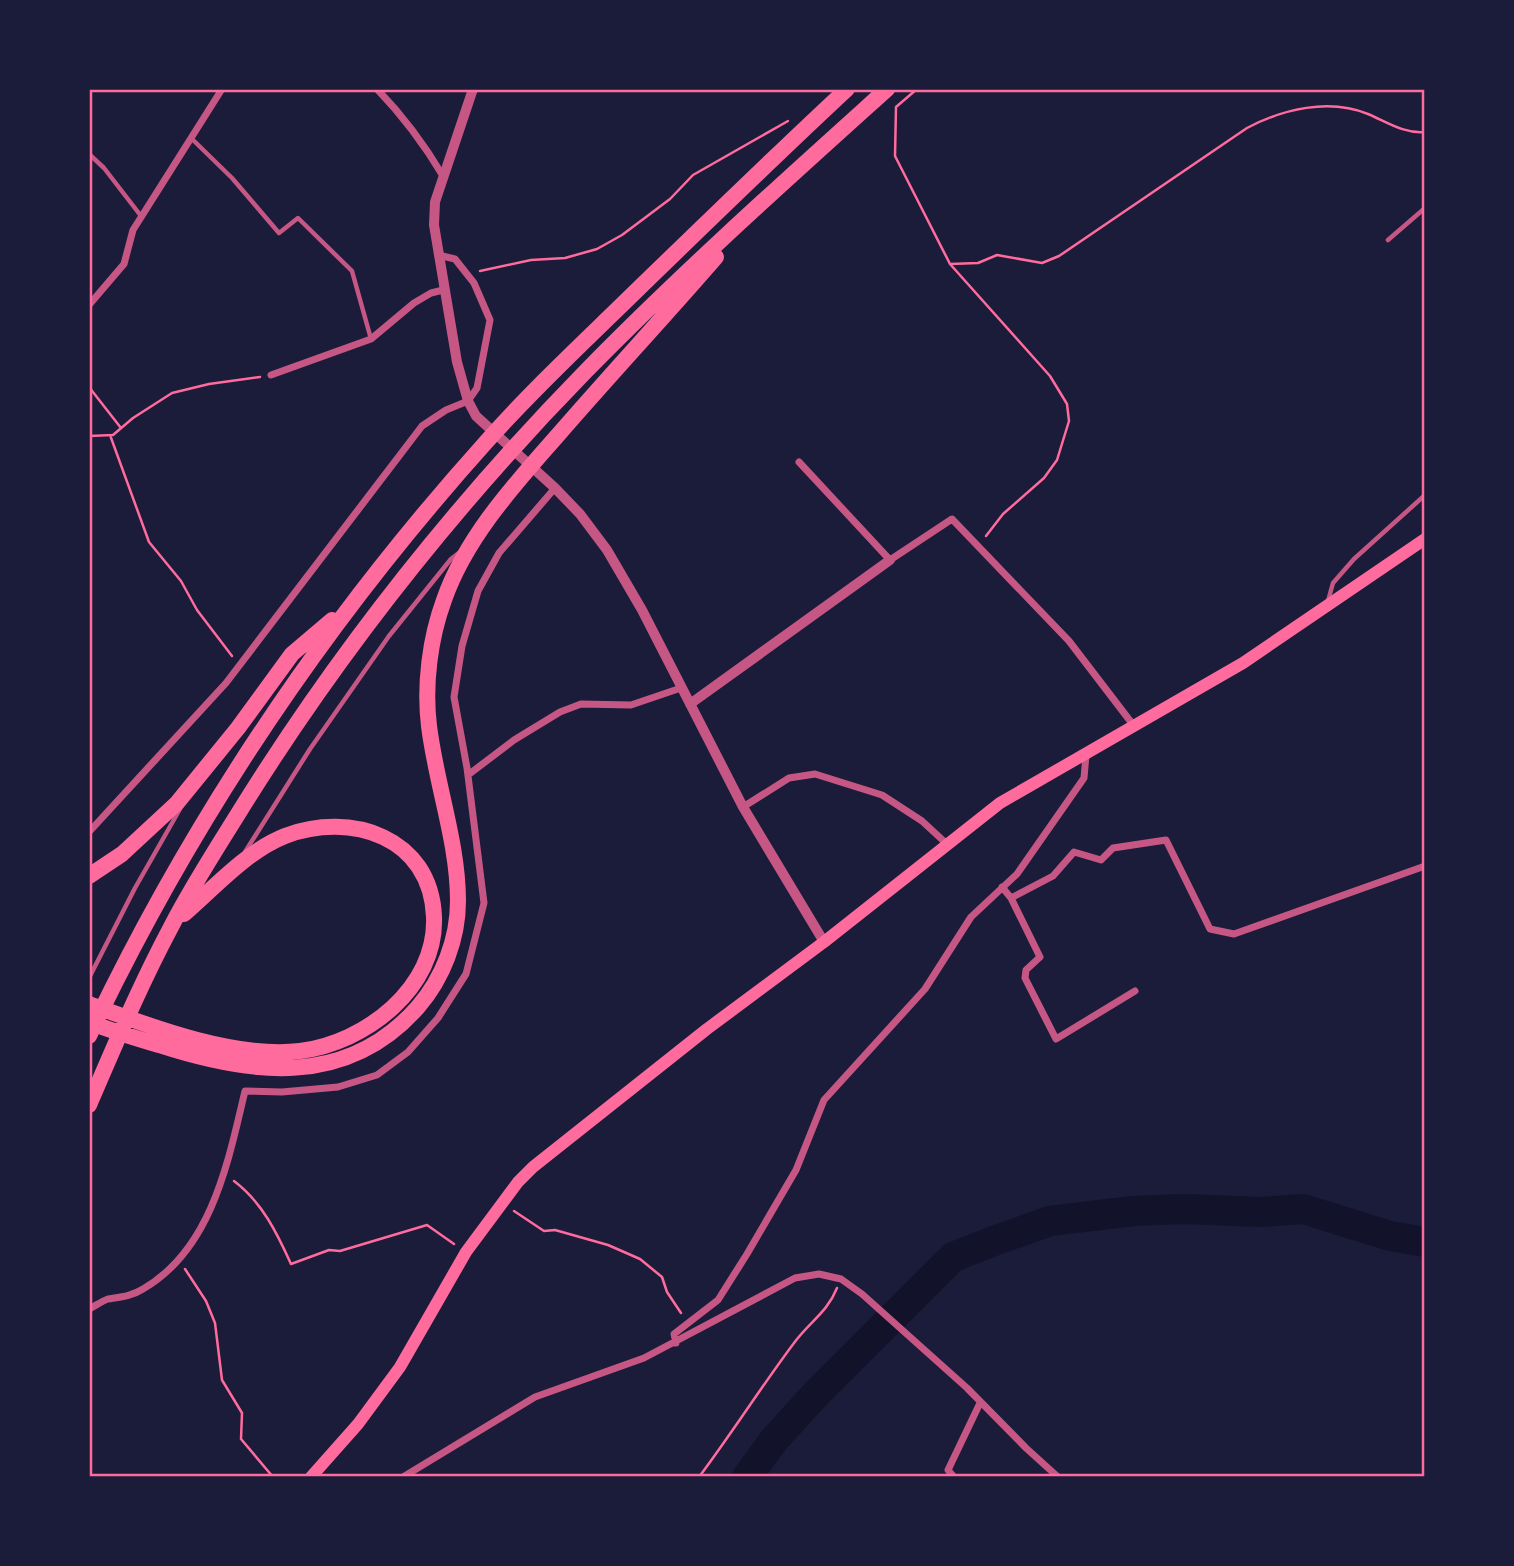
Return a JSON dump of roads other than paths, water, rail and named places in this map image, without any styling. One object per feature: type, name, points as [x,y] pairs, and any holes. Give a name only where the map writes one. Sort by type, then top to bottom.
[{"type":"highway","points":[[89,1036],[117,977],[191,842],[253,742],[351,604],[488,440],[571,354],[847,89]]},
{"type":"highway","points":[[89,1105],[172,925],[272,759],[424,552],[506,457],[586,371],[773,192],[887,89]]},
{"type":"highway","points":[[89,1022],[186,1054],[224,1063],[268,1069],[302,1068],[341,1060],[370,1046],[399,1027],[429,994],[450,951],[458,903],[457,872],[429,724],[429,672],[436,626],[459,563],[523,474],[773,192]]},
{"type":"highway","points":[[89,876],[122,854],[177,803],[292,654],[351,604]]},
{"type":"highway","points":[[89,1004],[230,1048],[299,1052],[327,1045],[372,1025],[404,998],[428,956],[434,916],[422,873],[397,844],[373,831],[329,825],[283,837],[263,848],[172,925]]},
{"type":"main road","points":[[311,1477],[358,1424],[400,1367],[466,1252],[533,1167],[706,1029],[824,942],[1000,803],[1242,663],[1425,539]]},
{"type":"street","points":[[89,305],[124,264],[133,230],[222,89]]},
{"type":"street","points":[[377,89],[422,141],[443,176]]},
{"type":"street","points":[[473,89],[435,202],[434,225],[443,290],[457,362],[468,401],[476,416],[580,514],[607,550],[642,610],[743,807],[824,942]]},
{"type":"street","points":[[89,832],[240,666],[422,426],[446,410],[468,401],[477,387],[490,320],[474,283],[455,259],[437,255]]},
{"type":"street","points":[[271,375],[371,339],[414,303],[431,293],[443,290]]},
{"type":"street","points":[[799,462],[890,560]]},
{"type":"street","points":[[89,1309],[106,1299],[120,1299],[144,1289],[184,1255],[206,1218],[223,1172],[245,1091],[282,1092],[338,1087],[377,1075],[416,1044],[438,1018],[466,974],[484,903],[468,775],[454,697],[462,646],[478,591],[499,553],[555,488]]},
{"type":"street","points":[[690,704],[890,560],[952,519],[1069,641],[1134,726]]},
{"type":"street","points":[[468,775],[514,740],[560,712],[581,704],[631,705],[681,688]]},
{"type":"street","points":[[676,1343],[674,1334],[718,1300],[747,1254],[796,1170],[824,1100],[925,989],[971,916],[1017,874],[1084,778],[1086,754]]},
{"type":"street","points":[[743,807],[789,778],[815,774],[882,794],[922,821],[948,845]]},
{"type":"street","points":[[1011,898],[1053,876],[1074,852],[1101,860],[1113,848],[1166,840],[1210,929],[1234,934],[1425,866]]},
{"type":"street","points":[[1002,887],[1011,898],[1040,957],[1026,970],[1025,978],[1056,1038],[1135,991]]},
{"type":"street","points":[[403,1477],[535,1396],[644,1358],[795,1278],[819,1274],[841,1279],[862,1294],[967,1388],[1058,1477]]},
{"type":"street","points":[[954,1477],[948,1470],[980,1403]]},
{"type":"lane","points":[[192,139],[232,178],[279,233],[298,218],[352,271],[371,339]]},
{"type":"lane","points":[[89,154],[104,168],[141,216]]},
{"type":"lane","points":[[1388,240],[1425,208]]},
{"type":"lane","points":[[1326,608],[1334,583],[1354,559],[1425,495]]},
{"type":"lane","points":[[234,870],[310,749],[389,636],[451,559],[474,540]]},
{"type":"lane","points":[[89,978],[135,888],[202,772]]},
{"type":"waterway","points":[[747,1477],[774,1440],[814,1396],[953,1257],[1050,1221],[1133,1211],[1184,1209],[1261,1212],[1303,1209],[1390,1236],[1425,1242]]}]
